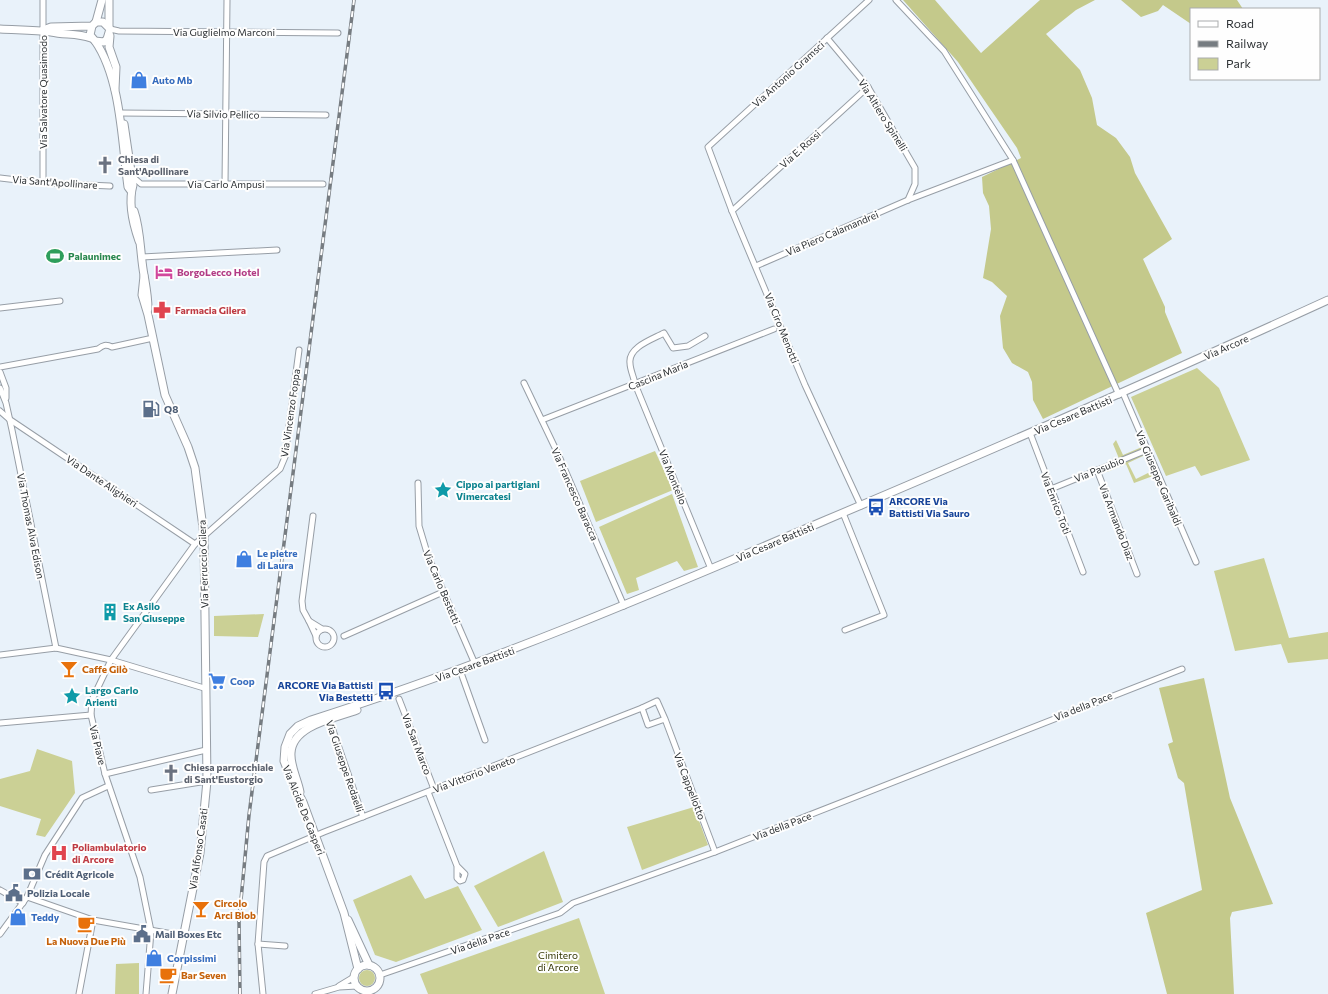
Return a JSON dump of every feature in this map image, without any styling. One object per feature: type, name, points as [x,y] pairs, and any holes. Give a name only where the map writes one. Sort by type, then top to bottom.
[{"type":"street","name":"Via Salvatore Quasimodo","points":[[43,0],[43,183]]},
{"type":"street","points":[[93,39],[90,32],[102,0]]},
{"type":"street","name":"Via Ferruccio Gilera","points":[[109,0],[109,47],[116,67],[115,93]]},
{"type":"street","points":[[225,184],[227,0]]},
{"type":"street","name":"Via Antonio Gramsci","points":[[708,147],[869,0]]},
{"type":"street","name":"Via Giuseppe Garibaldi","points":[[896,0],[944,51],[1013,160],[1147,450],[1196,562]]},
{"type":"street","points":[[0,29],[43,30],[82,34],[104,42],[110,30],[103,22],[51,27],[43,30]]},
{"type":"street","name":"Via Guglielmo Marconi","points":[[110,30],[338,33]]},
{"type":"street","name":"Via Altiero Spinelli","points":[[827,38],[868,87],[915,168],[915,184],[908,200]]},
{"type":"street","name":"Via Ferruccio Gilera","points":[[93,39],[105,58],[115,93],[120,113],[128,187],[131,191]]},
{"type":"street","name":"Via E. Rossi","points":[[732,211],[868,87]]},
{"type":"street","name":"Via Ferruccio Gilera","points":[[120,113],[124,120],[133,185],[131,191],[132,222],[139,241],[142,257],[144,276],[142,295],[148,315],[165,395],[188,447],[195,468],[204,535],[204,688],[206,750]]},
{"type":"street","name":"Via Silvio Pellico","points":[[120,113],[326,115]]},
{"type":"street","name":"Via Ciro Menotti","points":[[708,147],[732,211],[805,385],[860,506]]},
{"type":"street","name":"Via Piero Calamandrei","points":[[756,266],[908,200],[1013,160]]},
{"type":"street","name":"Via Carlo Ampusi","points":[[132,176],[141,184],[323,184]]},
{"type":"street","name":"Via Sant'Apollinare","points":[[0,178],[43,183],[110,186]]},
{"type":"street","points":[[142,257],[277,250]]},
{"type":"street","name":"Via Arcore","points":[[1121,394],[1328,300]]},
{"type":"street","points":[[0,308],[60,301]]},
{"type":"street","name":"Cascina Maria","points":[[542,420],[774,329]]},
{"type":"street","name":"Via Montello","points":[[705,336],[688,346],[673,348],[664,334],[641,344],[633,353],[629,361],[636,384],[711,569]]},
{"type":"street","points":[[0,367],[98,349],[102,345],[107,344],[112,347],[153,338]]},
{"type":"street","name":"Via Vincenzo Foppa","points":[[195,544],[280,469],[285,457],[299,350]]},
{"type":"street","name":"Via Thomas Alva Edison","points":[[0,372],[6,388],[3,402]]},
{"type":"street","name":"Via Francesco Baracca","points":[[524,383],[542,420],[624,606]]},
{"type":"street","name":"Via Thomas Alva Edison","points":[[0,388],[9,419],[56,648]]},
{"type":"street","name":"Via Cesare Battisti","points":[[297,732],[306,721],[329,718],[460,670],[624,606],[1121,394]]},
{"type":"street","name":"Via Dante Alighieri","points":[[0,411],[9,419],[195,544]]},
{"type":"street","name":"Via Enrico Toti","points":[[1030,433],[1083,572]]},
{"type":"street","name":"Via Pasubio","points":[[1051,489],[1147,450]]},
{"type":"street","name":"Via Armando Diaz","points":[[1097,470],[1137,574]]},
{"type":"street","name":"Via Carlo Bestetti","points":[[418,483],[419,526],[428,556],[475,664]]},
{"type":"street","points":[[843,513],[884,615],[845,630]]},
{"type":"street","points":[[313,516],[302,601],[303,610],[316,636],[316,642],[322,647],[330,646],[334,638]]},
{"type":"street","name":"Via Piave","points":[[146,994],[151,931],[140,877],[108,786],[91,715],[92,700],[111,660],[195,544]]},
{"type":"street","points":[[334,638],[344,636],[443,592]]},
{"type":"street","points":[[309,621],[322,629],[329,630],[334,638]]},
{"type":"street","points":[[316,636],[322,629]]},
{"type":"street","points":[[0,655],[56,648],[111,660],[204,688]]},
{"type":"street","name":"Via della Pace","points":[[380,975],[560,913],[573,903],[715,852],[1182,669]]},
{"type":"street","points":[[460,670],[485,740]]},
{"type":"street","name":"Via San Marco","points":[[399,699],[434,789]]},
{"type":"street","name":"Via Cappellotto","points":[[632,712],[657,702],[665,719],[715,852]]},
{"type":"street","points":[[642,708],[648,725],[665,719]]},
{"type":"street","name":"Via Vittorio Veneto","points":[[315,835],[632,712]]},
{"type":"street","points":[[0,723],[91,715]]},
{"type":"street","name":"Via Giuseppe Redaelli","points":[[329,718],[363,816]]},
{"type":"street","name":"Via Alcide De Gasperi","points":[[297,732],[285,747],[284,761],[291,780],[303,802],[344,913],[358,969]]},
{"type":"street","points":[[105,774],[206,750]]},
{"type":"street","name":"Via Alfonso Casati","points":[[172,994],[200,853],[207,781],[206,750]]},
{"type":"street","points":[[151,790],[207,781]]},
{"type":"street","points":[[0,934],[27,898],[45,855],[76,807],[88,794],[108,786]]},
{"type":"street","points":[[428,792],[457,866]]},
{"type":"street","points":[[263,994],[258,944],[264,862],[266,857],[315,835]]},
{"type":"street","points":[[0,890],[23,903]]},
{"type":"street","points":[[27,898],[93,920],[184,936]]},
{"type":"street","name":"Via Alcide De Gasperi","points":[[344,913],[360,942],[369,965]]},
{"type":"street","points":[[79,994],[93,920]]},
{"type":"street","points":[[258,944],[285,946]]},
{"type":"street","points":[[339,987],[354,977],[358,969],[363,965],[369,965],[376,968],[380,975],[378,990],[367,993],[357,986],[354,977]]},
{"type":"street","points":[[315,994],[339,987],[357,986]]},
{"type":"green space","points":[[903,0],[935,0],[981,53],[1040,0],[1095,0],[1076,10],[1046,34],[1080,70],[1092,98],[1097,125],[1116,138],[1130,157],[1135,173],[1172,239],[1143,259],[1165,307],[1165,312],[1182,353],[1043,419],[1033,400],[1032,382],[1028,372],[1012,363],[1003,348],[1000,316],[1007,296],[992,282],[983,278],[991,229],[989,206],[983,193],[982,177],[1021,158],[1017,148],[958,62]]},
{"type":"green space","points":[[1121,0],[1237,0],[1242,8],[1190,8],[1190,23],[1163,5],[1158,11],[1141,17]]},
{"type":"green space","points":[[1197,368],[1219,388],[1250,460],[1201,476],[1195,466],[1166,476],[1131,397]]},
{"type":"green space","points":[[1116,440],[1123,455],[1142,447],[1145,455],[1128,463],[1136,479],[1152,471],[1153,476],[1134,483],[1126,464],[1107,472],[1105,467],[1120,461],[1113,444]]},
{"type":"green space","points":[[655,451],[673,490],[596,522],[580,481]]},
{"type":"green space","points":[[672,494],[698,567],[684,571],[677,561],[636,578],[639,590],[627,594],[599,527]]},
{"type":"green space","points":[[1264,558],[1289,638],[1328,632],[1328,659],[1288,663],[1281,644],[1235,651],[1214,571]]},
{"type":"green space","points":[[264,614],[258,637],[214,636],[214,616]]},
{"type":"green space","points":[[1204,678],[1230,798],[1273,904],[1232,912],[1230,918],[1234,994],[1167,994],[1146,913],[1202,890],[1184,783],[1178,778],[1168,744],[1173,742],[1159,688]]},
{"type":"green space","points":[[37,749],[72,761],[75,793],[45,837],[36,835],[41,819],[0,806],[0,779],[30,771]]},
{"type":"green space","points":[[694,807],[708,845],[642,870],[627,827]]},
{"type":"green space","points":[[544,851],[563,902],[498,927],[474,886]]},
{"type":"green space","points":[[411,875],[425,899],[458,886],[482,930],[396,962],[375,955],[353,900]]},
{"type":"green space","name":"Cimitero di Arcore","points":[[579,918],[605,994],[428,994],[420,974]]},
{"type":"green space","points":[[139,963],[139,994],[115,994],[116,964]]},
{"type":"green space","points":[[367,970],[373,972],[375,978],[373,984],[367,986],[361,984],[359,978],[361,972]]},
{"type":"railway","points":[[240,994],[239,921],[249,815],[354,0]]},
{"type":"place","name":"Auto Mb","points":[[139,80]]},
{"type":"place","name":"Chiesa di Sant'Apollinare","points":[[105,165]]},
{"type":"place","name":"Palaunimec","points":[[55,256]]},
{"type":"place","name":"BorgoLecco Hotel","points":[[164,272]]},
{"type":"place","name":"Farmacia Gilera","points":[[162,310]]},
{"type":"place","name":"Q8","points":[[151,409]]},
{"type":"place","name":"Cippo ai partigiani Vimercatesi","points":[[443,490]]},
{"type":"place","name":"ARCORE Via Battisti Via Sauro","points":[[876,507]]},
{"type":"place","name":"Le pietre di Laura","points":[[244,559]]},
{"type":"place","name":"Ex Asilo San Giuseppe","points":[[110,612]]},
{"type":"place","name":"Caffe Gilò","points":[[69,669]]},
{"type":"place","name":"Coop","points":[[217,681]]},
{"type":"place","name":"ARCORE Via Battisti Via Bestetti","points":[[386,691]]},
{"type":"place","name":"Largo Carlo Arienti","points":[[72,696]]},
{"type":"place","name":"Chiesa parrocchiale di Sant'Eustorgio","points":[[171,773]]},
{"type":"place","name":"Poliambulatorio di Arcore","points":[[59,853]]},
{"type":"place","name":"Crédit Agricole","points":[[32,874]]},
{"type":"place","name":"Polizia Locale","points":[[14,893]]},
{"type":"place","name":"Circolo Arci Blob","points":[[201,909]]},
{"type":"place","name":"Teddy","points":[[18,917]]},
{"type":"place","name":"La Nuova Due Più","points":[[86,924]]},
{"type":"place","name":"Mail Boxes Etc","points":[[142,934]]},
{"type":"place","name":"Corpissimi","points":[[154,958]]},
{"type":"place","name":"Bar Seven","points":[[168,975]]}]
